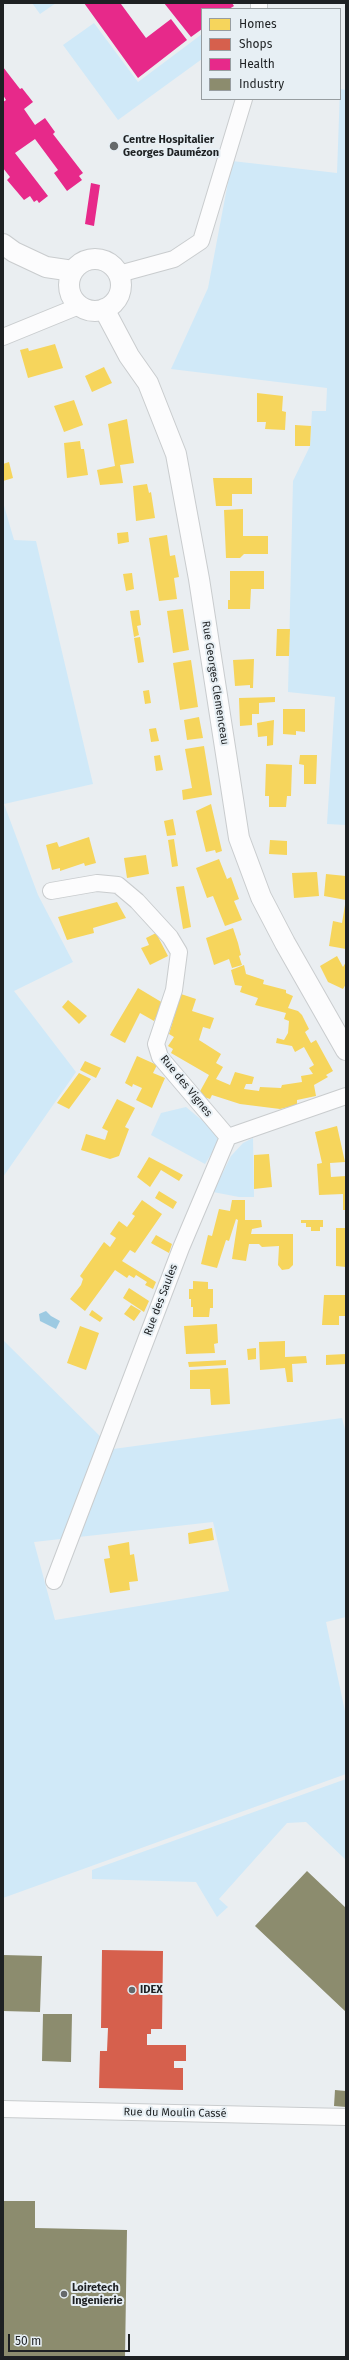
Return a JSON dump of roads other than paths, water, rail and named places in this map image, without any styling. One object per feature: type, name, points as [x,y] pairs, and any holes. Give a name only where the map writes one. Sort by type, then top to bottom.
[{"type":"street","points":[[119,274],[174,259],[201,241],[244,100]]},
{"type":"street","points":[[3,244],[14,252],[46,267],[73,271]]},
{"type":"street","points":[[99,259],[113,266],[119,274],[121,286],[118,298],[104,309],[87,310],[74,300],[69,286],[73,271],[84,261],[99,259]]},
{"type":"street","points":[[3,337],[80,306]]},
{"type":"street","name":"Rue Georges Clemenceau","points":[[104,309],[121,343],[148,383],[176,454],[199,579],[239,838],[261,897],[285,943],[346,1050]]},
{"type":"street","name":"Rue des Vignes","points":[[51,891],[96,883],[118,885],[137,901],[170,937],[179,952],[174,990],[156,1044],[160,1058],[228,1136]]},
{"type":"street","points":[[228,1136],[346,1096]]},
{"type":"street","name":"Rue des Saules","points":[[54,1581],[172,1270],[228,1136]]},
{"type":"street","name":"Rue du Moulin Cassé","points":[[3,2109],[346,2117]]},
{"type":"water","points":[[46,1311],[60,1321],[56,1329],[40,1321],[39,1314]]},
{"type":"place","name":"Centre Hospitalier Georges Daumézon","points":[[114,146]]},
{"type":"place","name":"IDEX","points":[[132,1990]]},
{"type":"place","name":"Loiretech Ingenierie","points":[[64,2294]]}]
